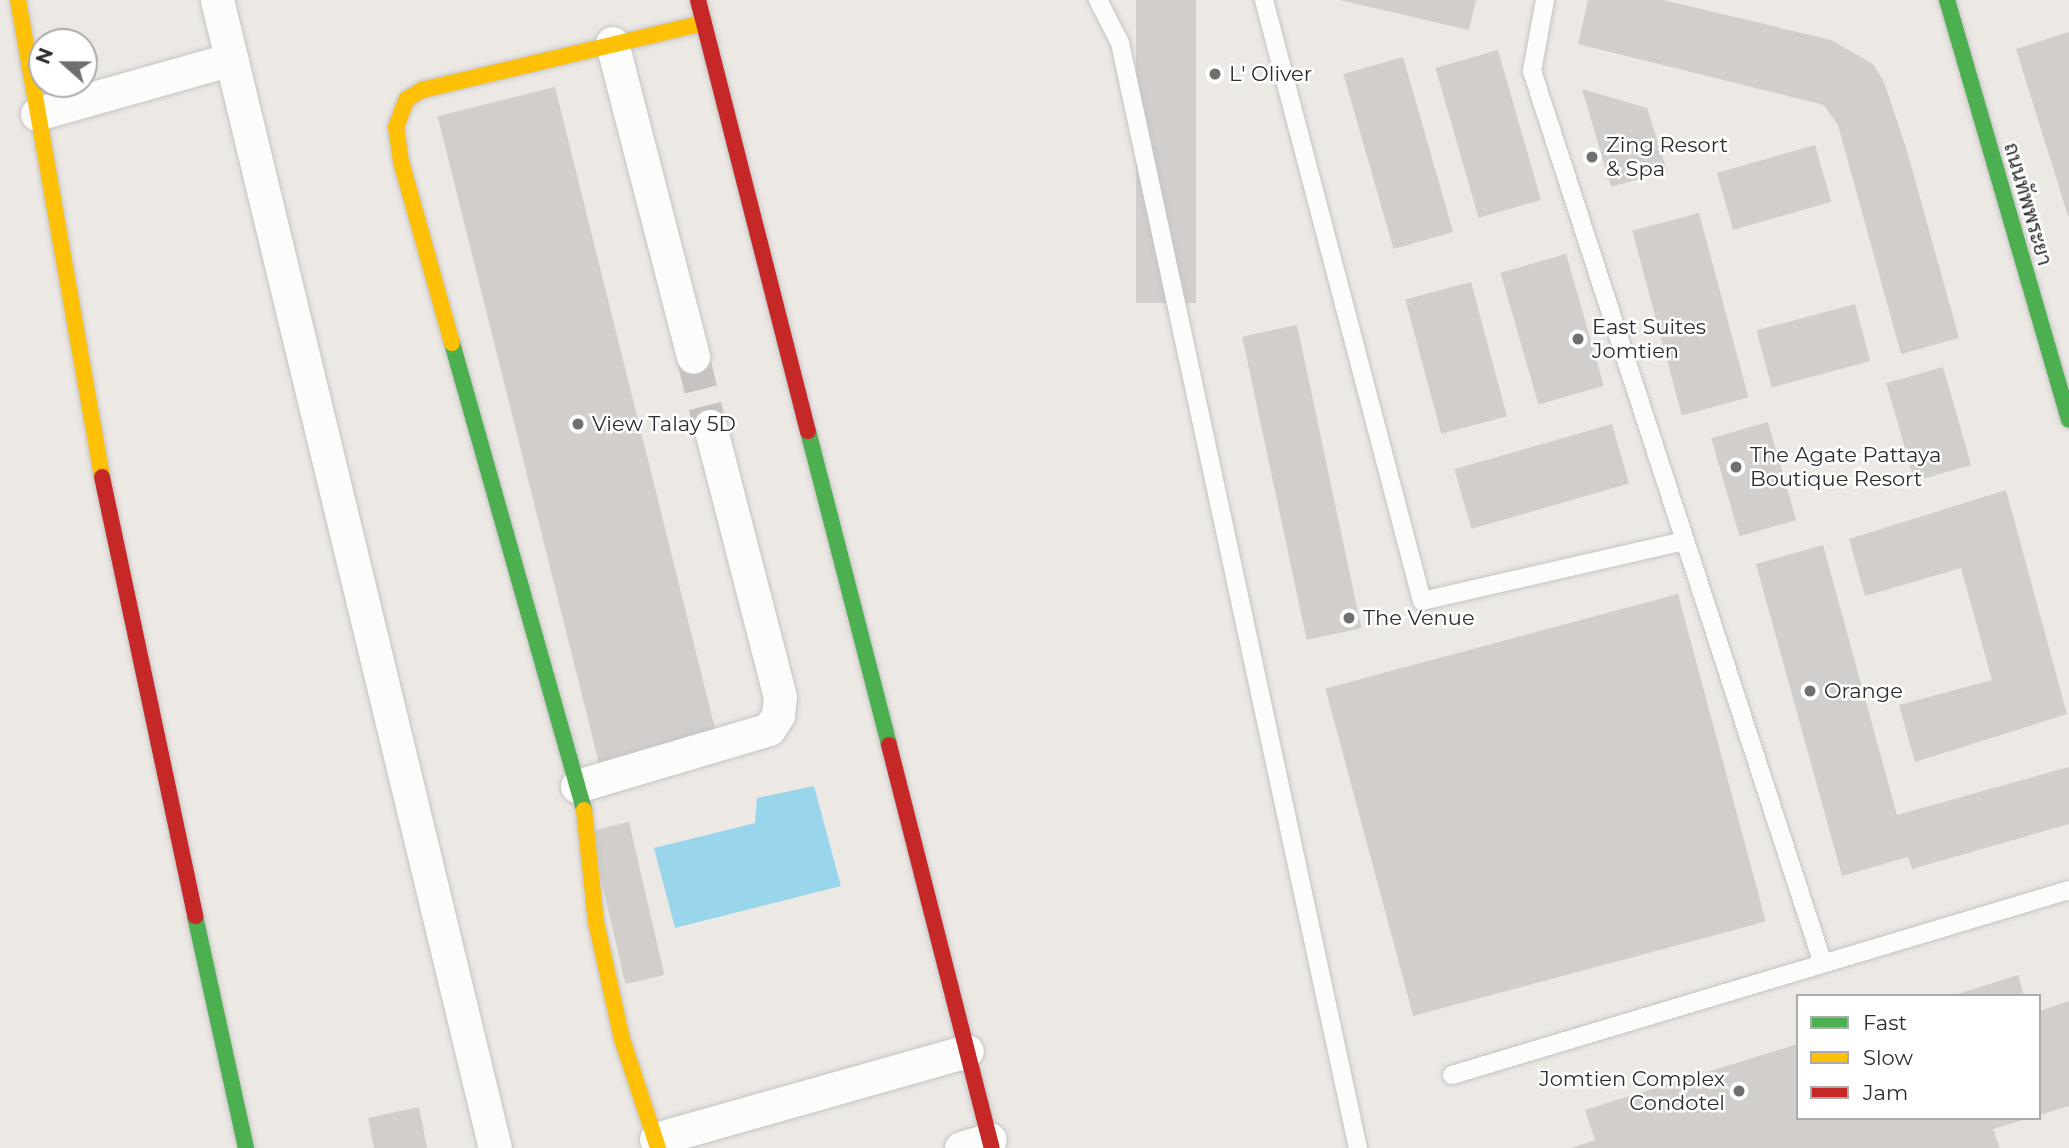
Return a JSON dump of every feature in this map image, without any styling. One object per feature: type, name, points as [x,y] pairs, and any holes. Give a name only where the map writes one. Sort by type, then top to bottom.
[{"type":"street","points":[[18,0],[115,551],[246,1148]]},
{"type":"street","points":[[217,0],[495,1148]]},
{"type":"street","points":[[698,0],[967,1051],[981,1145]]},
{"type":"street","name":"ถนนทัพพระยา","points":[[1947,0],[2069,420]]},
{"type":"street","points":[[704,23],[422,90],[407,99],[396,127],[401,162],[577,786],[596,922],[622,1039],[657,1143],[967,1051]]},
{"type":"street","points":[[612,43],[693,357]]},
{"type":"street","points":[[37,114],[231,60]]},
{"type":"street","points":[[577,786],[769,729],[778,715],[780,697],[710,426]]},
{"type":"lane","points":[[1098,0],[1114,27],[1126,71],[1359,1148]]},
{"type":"lane","points":[[1264,0],[1422,601],[1685,541]]},
{"type":"lane","points":[[1545,0],[1532,71],[1822,961]]},
{"type":"lane","points":[[1452,1075],[1822,961],[2069,890]]},
{"type":"water","points":[[814,786],[841,886],[675,928],[654,848],[755,823],[757,798]]},
{"type":"building","points":[[1136,0],[1196,0],[1196,303],[1136,303]]},
{"type":"building","points":[[1340,0],[1476,0],[1469,30]]},
{"type":"building","points":[[1588,0],[1663,0],[1831,40],[1873,64],[1884,82],[1907,151],[1959,338],[1901,354],[1838,125],[1824,105],[1578,44]]},
{"type":"building","points":[[2069,32],[2069,216],[2068,216],[2016,49]]},
{"type":"building","points":[[1498,50],[1541,200],[1479,218],[1436,68]]},
{"type":"building","points":[[1403,57],[1453,232],[1394,249],[1343,74]]},
{"type":"building","name":"View Talay 5D","points":[[555,87],[716,734],[599,763],[438,116]]},
{"type":"building","points":[[1582,89],[1647,108],[1667,171],[1611,187]]},
{"type":"building","points":[[1815,145],[1831,202],[1733,230],[1717,173]]},
{"type":"building","points":[[1699,213],[1748,397],[1682,415],[1632,231]]},
{"type":"building","points":[[1566,254],[1604,386],[1538,404],[1501,273]]},
{"type":"building","points":[[1471,282],[1507,416],[1441,434],[1405,300]]},
{"type":"building","points":[[1855,304],[1870,361],[1772,387],[1756,330]]},
{"type":"building","points":[[1297,325],[1361,628],[1307,640],[1242,337]]},
{"type":"building","points":[[1943,367],[1971,465],[1914,481],[1886,383]]},
{"type":"building","points":[[1768,422],[1796,520],[1739,536],[1711,438]]},
{"type":"building","points":[[1612,424],[1629,484],[1471,529],[1454,469]]},
{"type":"building","points":[[2006,490],[2067,714],[1915,762],[1899,705],[1992,680],[1961,568],[1865,596],[1849,539]]},
{"type":"building","points":[[1823,545],[1897,815],[2069,767],[2069,824],[1912,869],[1908,857],[1842,876],[1756,564]]},
{"type":"building","points":[[1678,594],[1766,921],[1413,1016],[1325,688]]},
{"type":"building","points":[[629,822],[664,975],[625,984],[590,831]]},
{"type":"building","points":[[2018,975],[2023,994],[1958,994]]},
{"type":"building","points":[[2069,1001],[2069,1106],[2041,1114],[2041,1010]]},
{"type":"building","points":[[1796,1045],[1796,1120],[2023,1120],[1993,1129],[2000,1148],[1571,1148],[1595,1140],[1585,1110]]},
{"type":"building","points":[[419,1107],[427,1148],[374,1148],[368,1118]]},
{"type":"tunnel","points":[[693,357],[710,426]]},
{"type":"traffic: fast","points":[[1947,0],[2069,420]]},
{"type":"traffic: fast","points":[[452,343],[584,810]]},
{"type":"traffic: fast","points":[[808,431],[889,745]]},
{"type":"traffic: fast","points":[[195,916],[246,1148]]},
{"type":"traffic: slow","points":[[18,0],[102,477]]},
{"type":"traffic: slow","points":[[452,343],[401,162],[396,127],[407,99],[422,90],[704,23]]},
{"type":"traffic: slow","points":[[584,810],[596,922],[622,1039],[658,1148]]},
{"type":"traffic: jam","points":[[698,0],[808,431]]},
{"type":"traffic: jam","points":[[102,477],[195,916]]},
{"type":"traffic: jam","points":[[889,745],[992,1148]]},
{"type":"place","name":"L' Oliver","points":[[1215,74]]},
{"type":"place","name":"Zing Resort & Spa","points":[[1592,157]]},
{"type":"place","name":"East Suites Jomtien","points":[[1578,339]]},
{"type":"place","name":"View Talay 5D","points":[[578,424]]},
{"type":"place","name":"The Agate Pattaya Boutique Resort","points":[[1736,467]]},
{"type":"place","name":"The Venue","points":[[1349,618]]},
{"type":"place","name":"Orange","points":[[1810,691]]},
{"type":"place","name":"Jomtien Complex Condotel","points":[[1739,1091]]}]
